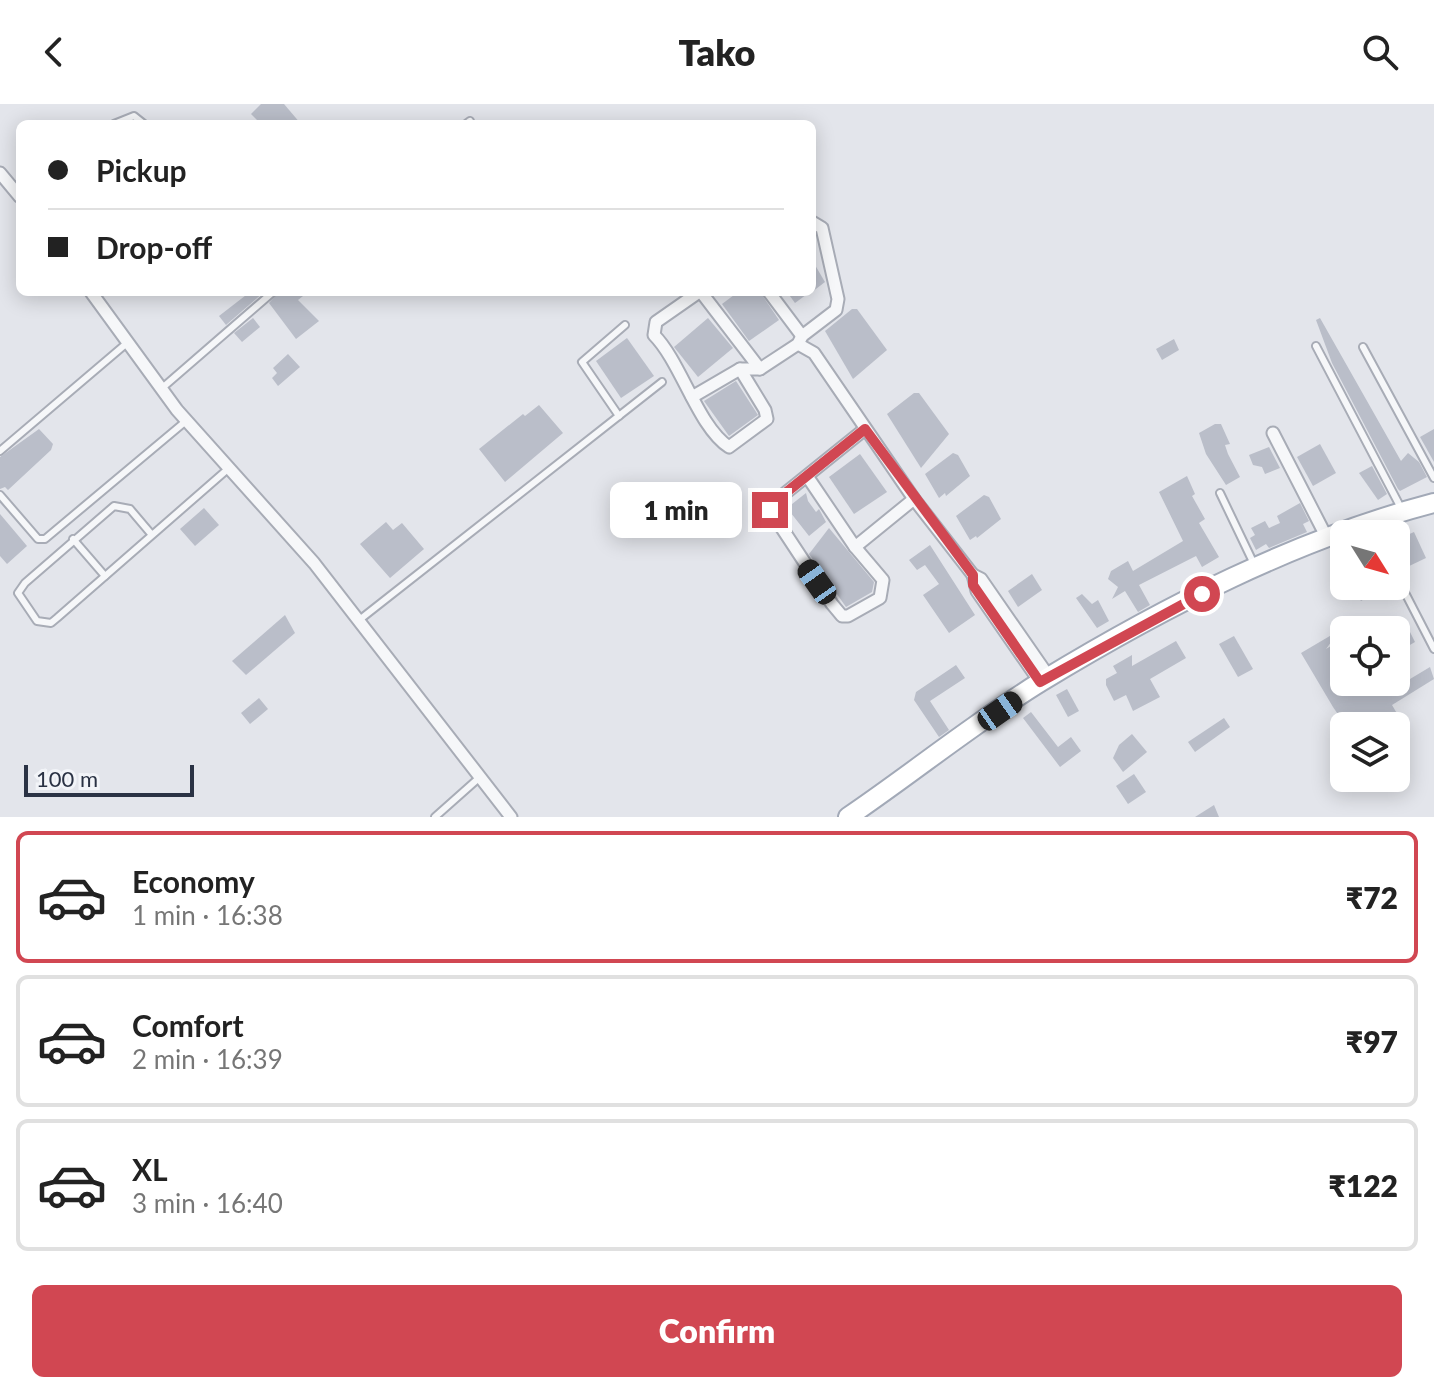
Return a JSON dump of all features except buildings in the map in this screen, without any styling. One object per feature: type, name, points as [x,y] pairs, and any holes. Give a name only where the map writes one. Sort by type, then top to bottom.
[{"type":"main road","points":[[848,817],[1045,680],[1255,568],[1327,538],[1434,503]]},
{"type":"street","points":[[0,173],[16,192]]},
{"type":"street","points":[[692,397],[740,369],[760,369],[836,310],[838,304],[822,228],[816,224]]},
{"type":"street","points":[[94,296],[186,421],[314,563],[511,817]]},
{"type":"street","points":[[694,296],[656,322],[654,335],[666,347],[692,397],[725,445],[734,446],[767,419],[740,369]]},
{"type":"street","points":[[703,296],[760,369]]},
{"type":"street","points":[[772,296],[914,499],[973,575],[981,579],[1045,680]]},
{"type":"street","points":[[807,476],[855,547],[883,580],[880,598],[848,616],[842,616],[770,510],[807,476],[865,429]]},
{"type":"street","points":[[1273,433],[1327,538]]},
{"type":"street","points":[[855,547],[914,499]]},
{"type":"lane","points":[[161,389],[268,296]]},
{"type":"lane","points":[[619,416],[582,362],[625,325]]},
{"type":"lane","points":[[0,451],[127,343]]},
{"type":"lane","points":[[1316,346],[1403,511]]},
{"type":"lane","points":[[1363,347],[1434,478]]},
{"type":"lane","points":[[358,621],[662,382]]},
{"type":"lane","points":[[0,495],[38,539],[45,539],[186,421]]},
{"type":"lane","points":[[152,535],[135,514],[120,505],[108,509],[20,588],[19,599],[44,624],[51,623],[229,468]]},
{"type":"lane","points":[[1220,493],[1255,568]]},
{"type":"lane","points":[[73,539],[105,576]]},
{"type":"lane","points":[[1409,600],[1434,649]]},
{"type":"lane","points":[[435,817],[480,777]]},
{"type":"route","points":[[770,510],[783,495],[865,429],[973,575],[973,585],[1040,682],[1202,594]]}]
